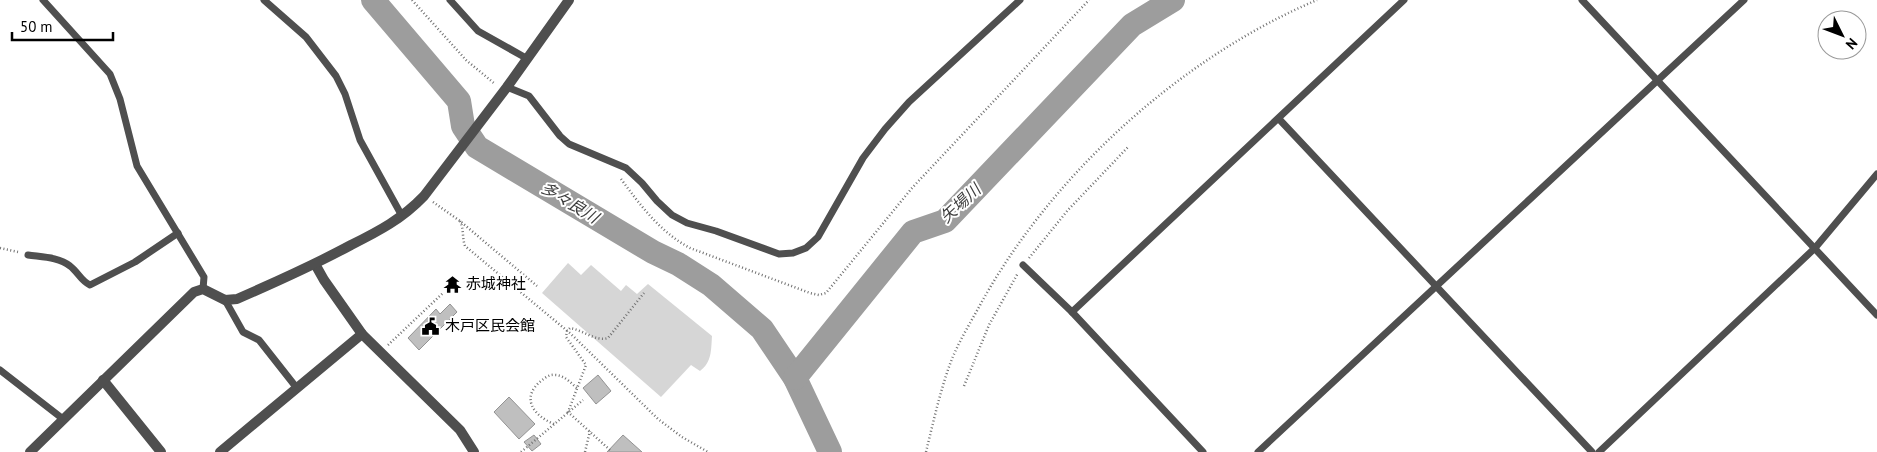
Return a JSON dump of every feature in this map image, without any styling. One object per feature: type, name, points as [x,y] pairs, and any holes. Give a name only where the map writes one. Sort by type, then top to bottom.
[{"type":"street","points":[[30,452],[194,292],[203,289],[225,300],[237,299],[315,264],[393,224],[424,196],[569,0]]},
{"type":"street","points":[[315,264],[362,334],[460,430],[474,452]]},
{"type":"street","points":[[220,452],[362,334]]},
{"type":"street","points":[[102,380],[161,452]]},
{"type":"lane","points":[[43,0],[110,74],[120,99],[137,166],[204,277],[203,289]]},
{"type":"lane","points":[[264,0],[306,37],[333,70],[345,94],[360,140],[402,216]]},
{"type":"lane","points":[[450,0],[478,31],[526,58]]},
{"type":"lane","points":[[505,89],[529,96],[560,136],[569,144],[626,168],[672,215],[687,223],[716,231],[779,254],[793,253],[806,248],[818,237],[863,158],[884,128],[908,102],[1020,0]]},
{"type":"lane","points":[[1072,312],[1404,0]]},
{"type":"lane","points":[[1582,0],[1877,315]]},
{"type":"lane","points":[[1258,452],[1744,0]]},
{"type":"lane","points":[[1279,119],[1592,452]]},
{"type":"lane","points":[[1599,452],[1815,248],[1877,174]]},
{"type":"lane","points":[[28,254],[63,262],[72,267],[90,285],[135,262],[178,234]]},
{"type":"lane","points":[[1023,266],[1072,312],[1203,452]]},
{"type":"lane","points":[[225,300],[243,332],[259,340],[296,387]]},
{"type":"lane","points":[[0,370],[63,419]]},
{"type":"path","points":[[412,0],[466,60],[505,89]]},
{"type":"path","points":[[926,452],[950,364],[996,275],[1049,203],[1108,140],[1174,84],[1258,29],[1317,0]]},
{"type":"path","points":[[964,386],[989,325],[1023,266],[1068,210],[1130,146]]},
{"type":"path","points":[[424,196],[460,221],[537,286]]},
{"type":"path","points":[[460,221],[463,226],[465,246],[567,331],[658,419],[682,437],[708,452]]},
{"type":"path","points":[[0,248],[28,254]]},
{"type":"path","points":[[381,352],[443,293]]},
{"type":"path","points":[[567,331],[570,328],[599,339],[605,339],[644,293]]},
{"type":"path","points":[[567,331],[566,337],[586,365],[568,412]]},
{"type":"path","points":[[554,424],[544,420],[534,410],[530,400],[531,392],[538,383],[548,376],[555,374],[564,377],[578,388]]},
{"type":"path","points":[[521,452],[583,400]]},
{"type":"path","points":[[568,412],[610,450]]},
{"type":"path","points":[[585,452],[590,432]]},
{"type":"shaded area","points":[[568,263],[581,275],[591,265],[621,291],[626,285],[637,294],[648,284],[712,336],[707,364],[700,371],[691,365],[661,397],[542,293]]},
{"type":"building","name":"木戸区民会館","points":[[450,304],[457,312],[419,350],[408,338],[436,309],[440,314]]},
{"type":"building","points":[[598,375],[611,391],[596,404],[583,388]]},
{"type":"building","points":[[509,397],[535,424],[519,439],[494,412]]},
{"type":"building","points":[[534,435],[541,444],[532,451],[524,442]]},
{"type":"building","points":[[623,435],[642,452],[607,452]]},
{"type":"waterway","name":"多々良川","points":[[373,0],[459,101],[463,126],[477,147],[711,285],[762,329],[795,378],[830,452]]},
{"type":"waterway","name":"矢場川","points":[[795,378],[913,232],[945,221],[1132,25],[1173,0]]},
{"type":"place","name":"赤城神社","points":[[452,284]]},
{"type":"place","name":"木戸区民会館","points":[[431,326]]}]
